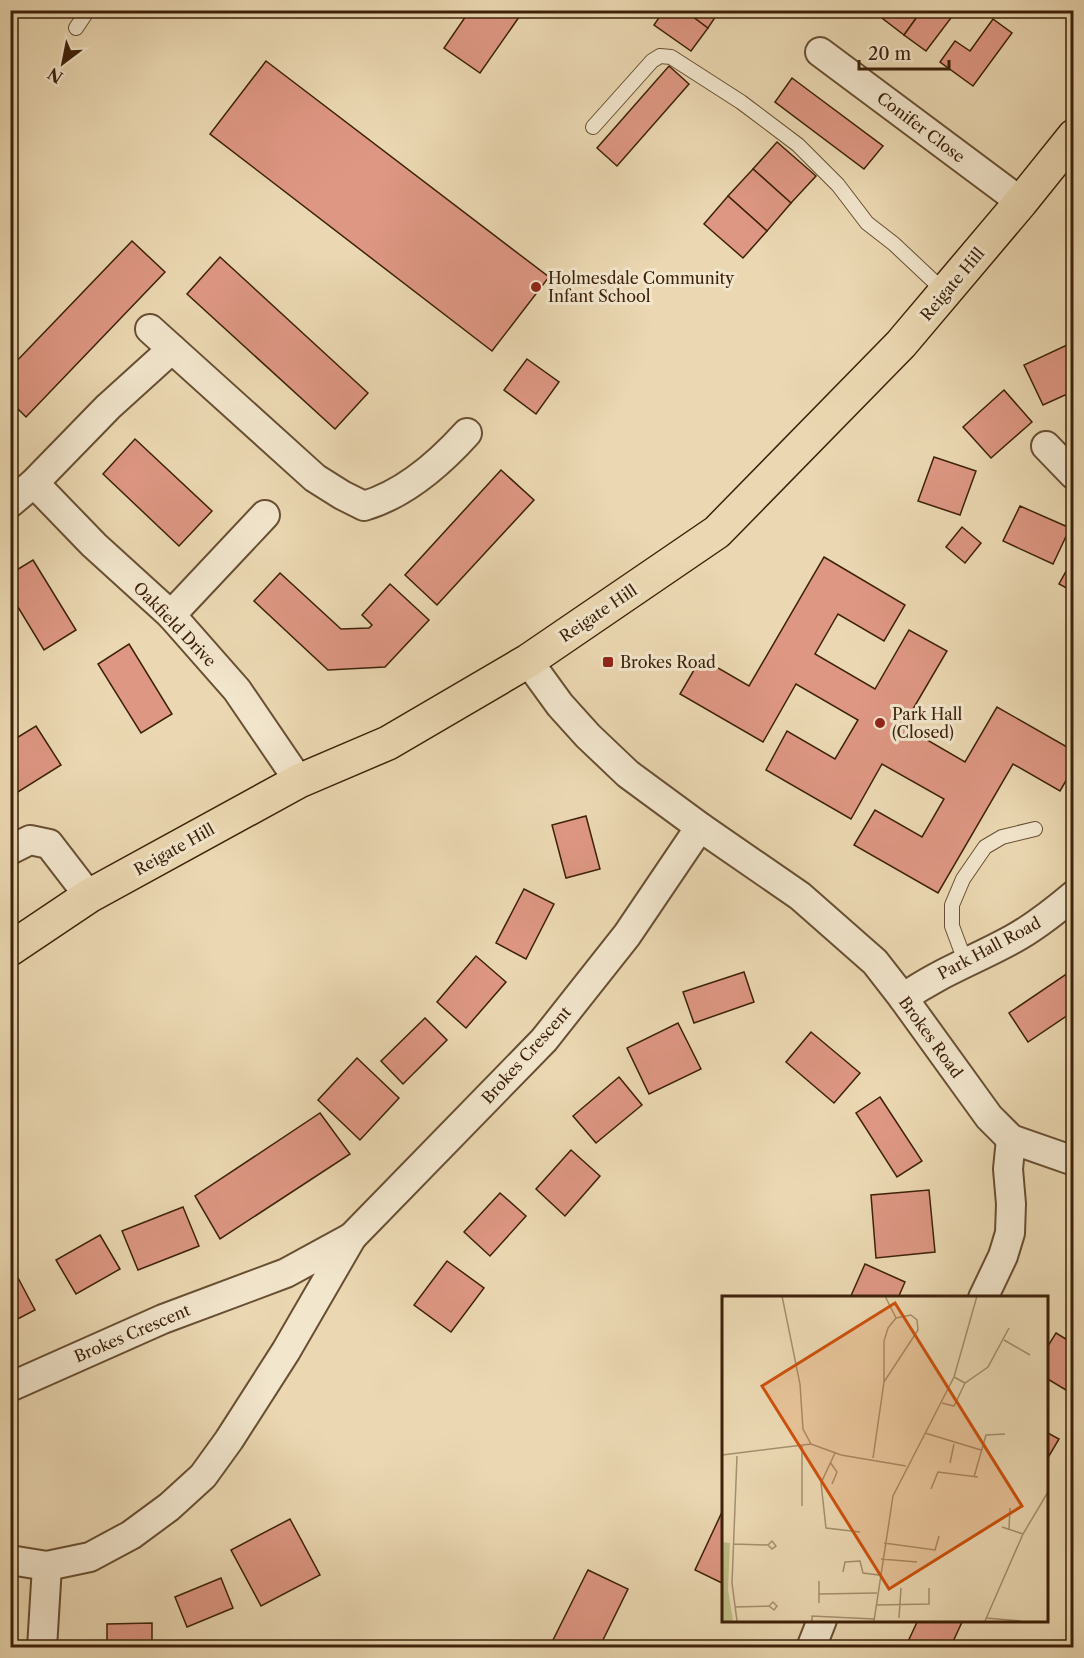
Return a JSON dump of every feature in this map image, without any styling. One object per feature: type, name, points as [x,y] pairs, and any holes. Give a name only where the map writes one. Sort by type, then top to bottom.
[{"type":"main road","name":"Reigate Hill","points":[[10,949],[89,896],[299,781],[388,743],[528,661],[717,532],[901,344],[1074,136]]},
{"type":"street","name":"Conifer Close","points":[[820,52],[1021,202]]},
{"type":"street","points":[[150,329],[315,478],[364,506],[382,501],[416,480],[446,457],[467,433]]},
{"type":"street","points":[[10,503],[34,483],[108,407],[172,349]]},
{"type":"street","points":[[1046,446],[1074,475]]},
{"type":"street","name":"Oakfield Drive","points":[[34,483],[94,545],[171,615],[237,690],[299,781]]},
{"type":"street","points":[[171,615],[265,515]]},
{"type":"street","name":"Brokes Road","points":[[528,661],[560,705],[628,774],[800,896],[874,962],[903,998],[989,1117],[1011,1139],[1072,1158]]},
{"type":"street","name":"Brokes Crescent","points":[[10,1560],[47,1566],[90,1557],[131,1534],[169,1507],[203,1476],[286,1351],[352,1237],[544,1040],[627,935],[700,827]]},
{"type":"street","points":[[10,850],[30,840],[49,844],[89,896]]},
{"type":"street","name":"Park Hall Road","points":[[903,998],[927,981],[1015,938],[1047,917],[1074,895]]},
{"type":"street","points":[[984,1296],[1003,1256],[1010,1233],[1011,1204],[1008,1169],[1011,1139]]},
{"type":"street","name":"Brokes Crescent","points":[[10,1387],[163,1319],[286,1273],[352,1237]]},
{"type":"street","points":[[42,1647],[47,1566]]},
{"type":"street","points":[[811,1647],[821,1622]]},
{"type":"lane","points":[[76,28],[88,10]]},
{"type":"lane","points":[[593,127],[652,60],[660,56],[671,57],[741,102],[798,145],[837,185],[867,223],[894,244],[945,292]]},
{"type":"lane","points":[[965,961],[952,926],[952,905],[963,879],[985,847],[1002,837],[1035,829]]},
{"type":"building","points":[[470,10],[524,10],[480,73],[444,48]]},
{"type":"building","points":[[664,10],[684,10],[708,28],[691,51],[654,25]]},
{"type":"building","points":[[684,10],[720,10],[708,28]]},
{"type":"building","points":[[888,10],[922,10],[904,35],[882,18]]},
{"type":"building","points":[[922,10],[949,10],[954,14],[926,51],[904,35]]},
{"type":"building","points":[[993,19],[1012,33],[973,86],[940,62],[955,41],[970,51]]},
{"type":"building","points":[[266,61],[549,277],[492,351],[210,134]]},
{"type":"building","points":[[669,66],[689,84],[617,166],[597,148]]},
{"type":"building","points":[[792,78],[883,146],[864,169],[775,102]]},
{"type":"building","points":[[777,142],[816,176],[791,203],[753,169]]},
{"type":"building","points":[[753,169],[791,203],[767,231],[728,196]]},
{"type":"building","points":[[728,196],[767,231],[743,258],[704,224]]},
{"type":"building","points":[[132,241],[165,272],[26,417],[10,401],[10,368]]},
{"type":"building","points":[[220,257],[368,393],[335,429],[187,294]]},
{"type":"building","points":[[1067,345],[1074,359],[1074,391],[1043,405],[1024,365]]},
{"type":"building","points":[[527,359],[559,382],[536,414],[504,390]]},
{"type":"building","points":[[1004,390],[1032,422],[991,458],[963,427]]},
{"type":"building","points":[[135,439],[212,511],[179,546],[103,474]]},
{"type":"building","points":[[934,457],[976,471],[960,515],[918,501]]},
{"type":"building","points":[[501,470],[534,500],[437,605],[405,575]]},
{"type":"building","points":[[1020,506],[1070,528],[1053,564],[1003,541]]},
{"type":"building","points":[[962,527],[981,543],[965,563],[946,547]]},
{"type":"building","name":"Park Hall (Closed)","points":[[824,557],[905,605],[884,641],[838,614],[815,654],[875,689],[909,630],[947,651],[903,726],[965,762],[997,707],[1074,751],[1074,767],[1060,791],[1013,764],[938,893],[854,845],[875,810],[922,837],[944,799],[882,764],[851,819],[766,770],[787,731],[835,759],[858,720],[796,684],[763,742],[680,694],[701,658],[749,686]]},
{"type":"building","points":[[1074,557],[1074,592],[1059,584]]},
{"type":"building","points":[[33,560],[76,630],[44,650],[10,594],[10,574]]},
{"type":"building","points":[[280,573],[341,629],[369,628],[372,625],[362,615],[390,584],[429,620],[385,667],[328,670],[254,601]]},
{"type":"building","points":[[129,644],[172,714],[141,733],[98,664]]},
{"type":"building","points":[[36,726],[61,765],[10,797],[10,742]]},
{"type":"building","points":[[586,816],[600,869],[566,878],[552,825]]},
{"type":"building","points":[[524,889],[554,904],[526,959],[496,943]]},
{"type":"building","points":[[476,956],[506,982],[466,1028],[437,1002]]},
{"type":"building","points":[[1074,969],[1074,1011],[1028,1042],[1009,1013]]},
{"type":"building","points":[[744,972],[754,1002],[694,1023],[683,992]]},
{"type":"building","points":[[425,1018],[447,1040],[403,1084],[381,1061]]},
{"type":"building","points":[[678,1023],[701,1069],[649,1094],[627,1048]]},
{"type":"building","points":[[811,1032],[860,1073],[834,1103],[786,1062]]},
{"type":"building","points":[[357,1058],[399,1098],[360,1140],[318,1100]]},
{"type":"building","points":[[619,1077],[642,1105],[596,1143],[573,1116]]},
{"type":"building","points":[[880,1097],[922,1161],[897,1177],[856,1113]]},
{"type":"building","points":[[320,1113],[350,1154],[220,1239],[195,1196]]},
{"type":"building","points":[[571,1150],[600,1176],[565,1216],[536,1189]]},
{"type":"building","points":[[929,1190],[935,1252],[876,1258],[871,1195]]},
{"type":"building","points":[[500,1193],[526,1216],[490,1256],[464,1232]]},
{"type":"building","points":[[183,1207],[199,1246],[138,1270],[122,1231]]},
{"type":"building","points":[[100,1235],[120,1269],[76,1294],[56,1260]]},
{"type":"building","points":[[447,1261],[484,1288],[451,1332],[414,1305]]},
{"type":"building","points":[[865,1264],[905,1282],[899,1296],[851,1296]]},
{"type":"building","points":[[17,1276],[35,1310],[10,1323],[10,1279]]},
{"type":"building","points":[[1056,1333],[1074,1344],[1074,1390],[1071,1393],[1048,1379],[1048,1346]]},
{"type":"building","points":[[1048,1433],[1059,1439],[1048,1458]]},
{"type":"building","points":[[722,1512],[722,1583],[695,1570]]},
{"type":"building","points":[[290,1519],[320,1575],[261,1606],[231,1550]]},
{"type":"building","points":[[588,1570],[628,1589],[599,1648],[549,1648]]},
{"type":"building","points":[[221,1578],[233,1608],[187,1627],[175,1597]]},
{"type":"building","points":[[917,1622],[962,1622],[950,1648],[905,1648]]},
{"type":"building","points":[[152,1623],[152,1648],[107,1648],[107,1624]]},
{"type":"place","name":"Holmesdale Community Infant School","points":[[536,287]]},
{"type":"place","name":"Brokes Road","points":[[608,662]]},
{"type":"place","name":"Park Hall (Closed)","points":[[880,723]]}]
